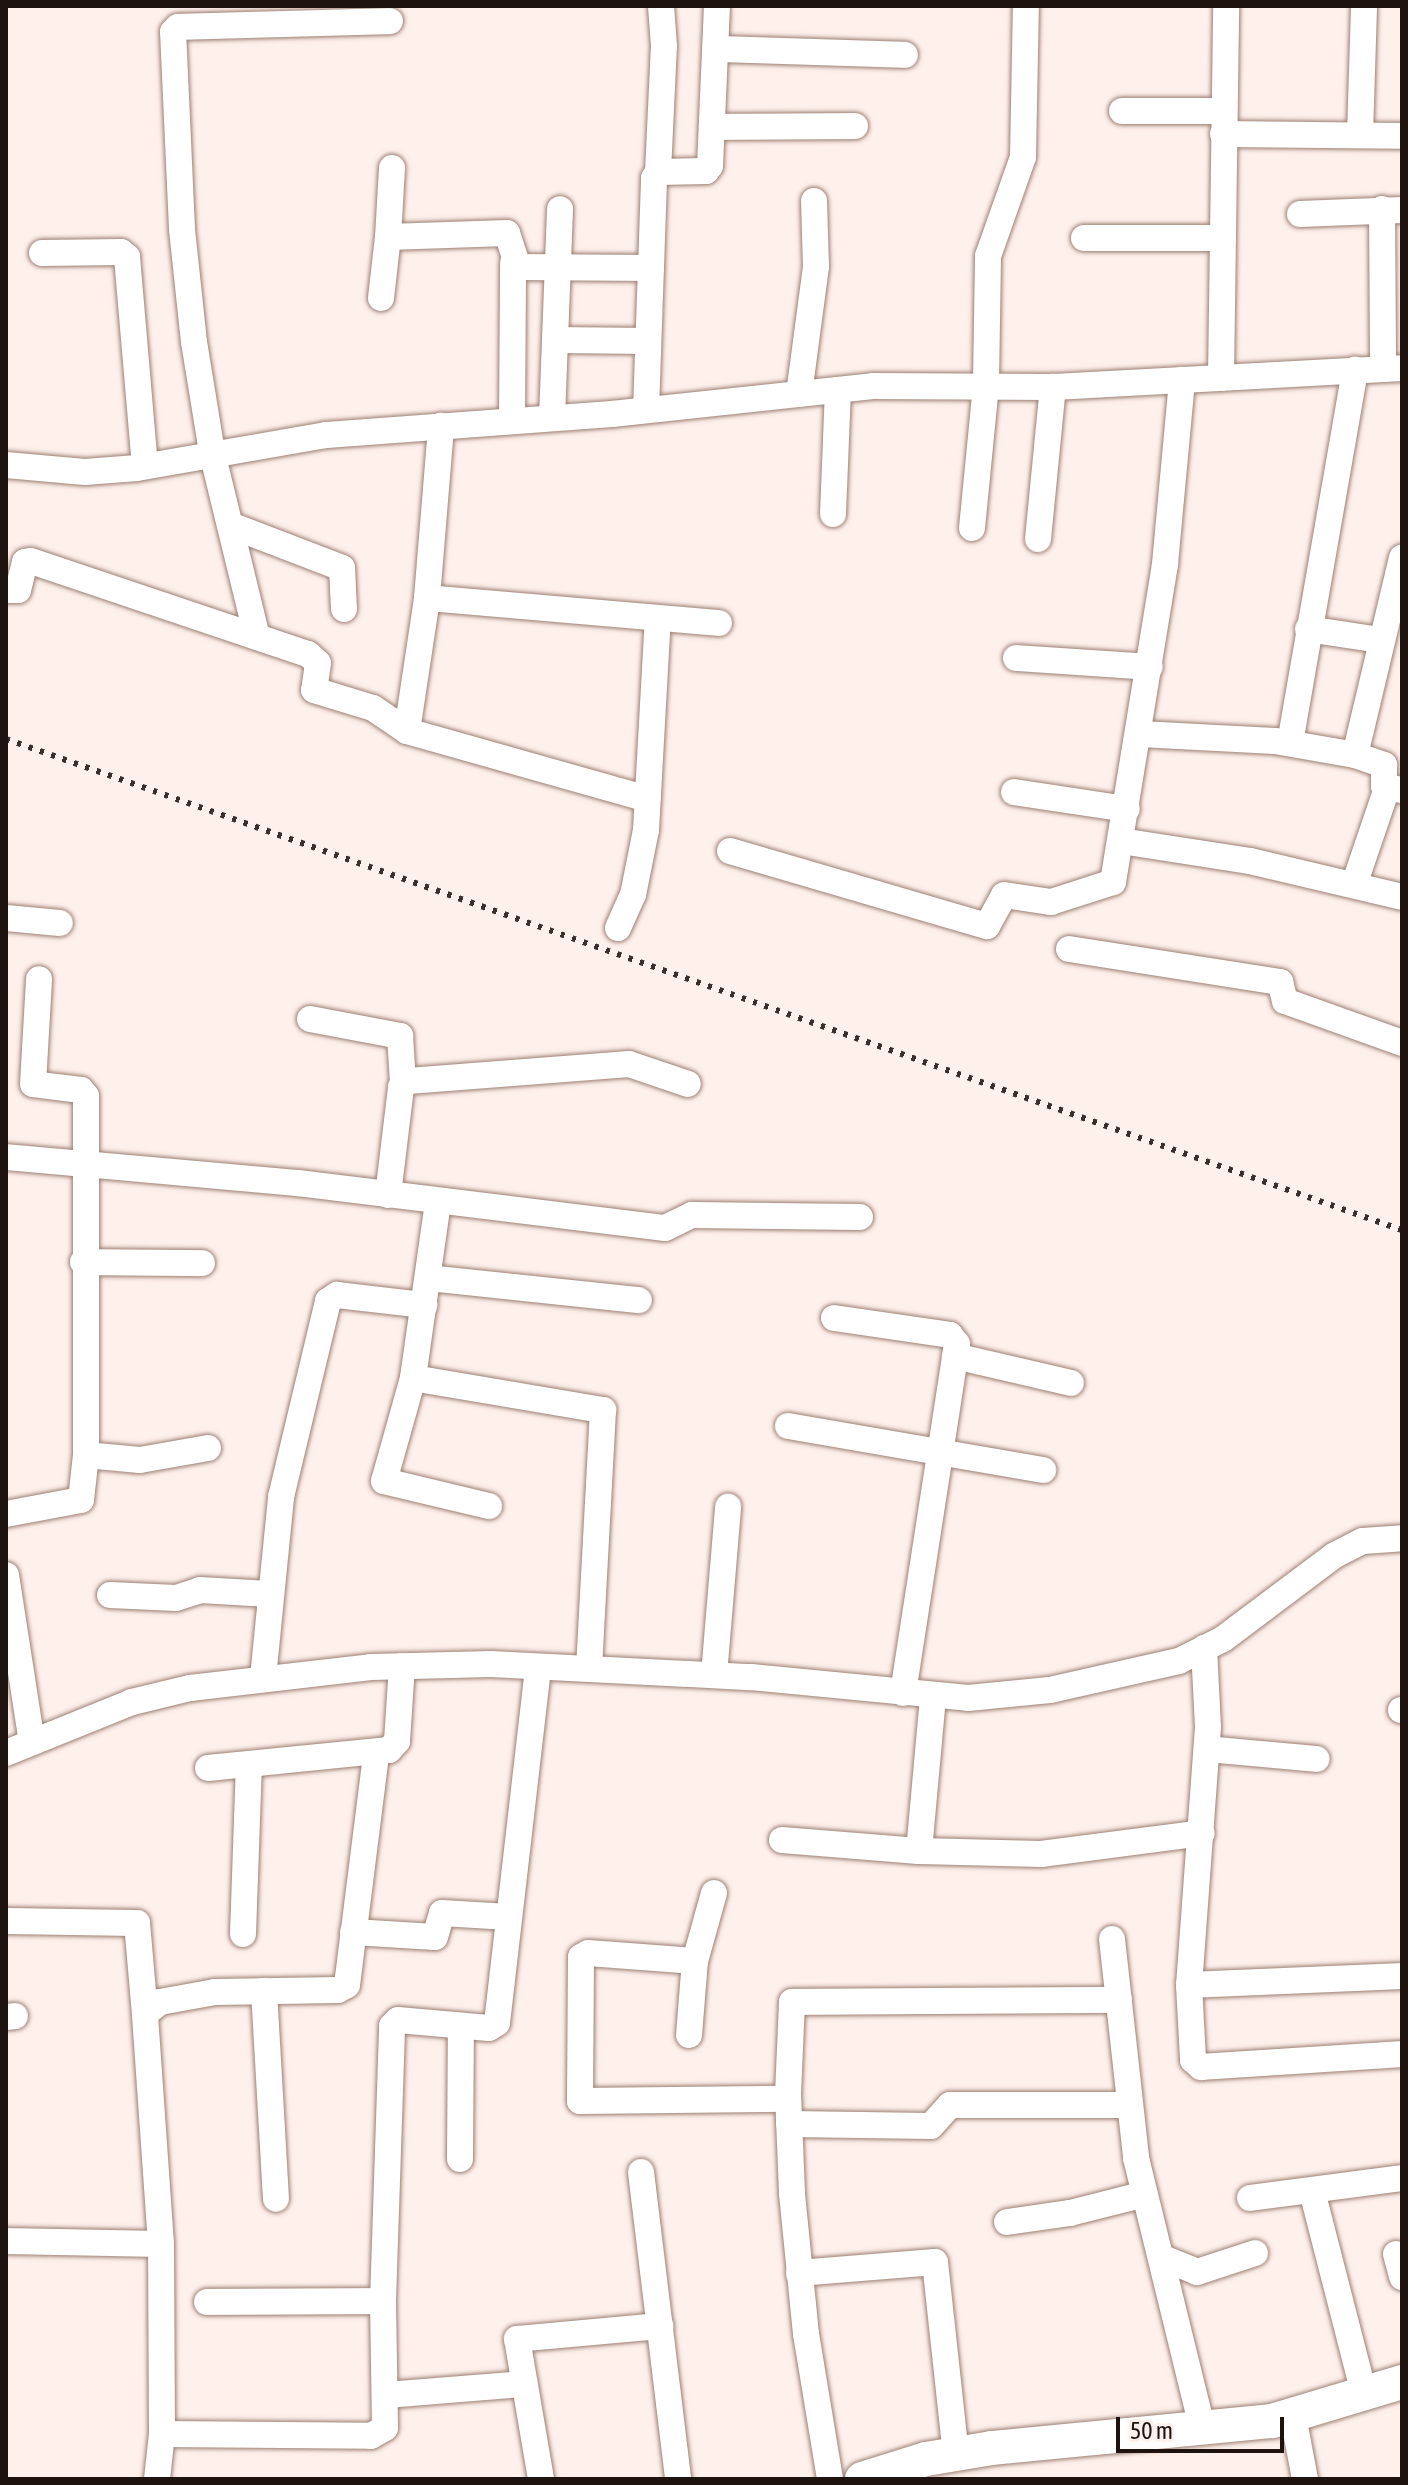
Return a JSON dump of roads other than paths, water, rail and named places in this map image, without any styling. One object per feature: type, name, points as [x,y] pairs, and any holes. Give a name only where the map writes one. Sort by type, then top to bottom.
[{"type":"street","points":[[646,410],[664,46],[661,6]]},
{"type":"street","points":[[658,172],[709,169],[717,6]]},
{"type":"street","points":[[972,528],[986,384],[988,256],[1023,157],[1026,6]]},
{"type":"street","points":[[1221,378],[1226,6]]},
{"type":"street","points":[[1360,135],[1364,6]]},
{"type":"street","points":[[257,637],[212,452],[185,261],[173,32],[178,27],[326,15],[390,21]]},
{"type":"street","points":[[717,49],[905,55]]},
{"type":"street","points":[[1122,111],[1224,123],[1402,136]]},
{"type":"street","points":[[713,127],[855,126]]},
{"type":"street","points":[[381,298],[392,168]]},
{"type":"street","points":[[799,394],[816,267],[814,201]]},
{"type":"street","points":[[552,418],[560,209]]},
{"type":"street","points":[[6,465],[85,472],[145,466],[212,452],[326,435],[646,410],[838,390],[986,384],[1053,387],[1393,368],[1392,210],[1300,214]]},
{"type":"street","points":[[388,237],[507,233],[513,240],[512,421]]},
{"type":"street","points":[[1084,238],[1223,238]]},
{"type":"street","points":[[42,253],[121,252],[127,257],[145,466]]},
{"type":"street","points":[[513,263],[518,267],[651,268]]},
{"type":"street","points":[[556,340],[648,341]]},
{"type":"street","points":[[1290,743],[1355,370]]},
{"type":"street","points":[[730,851],[990,926],[1004,895],[1051,902],[1113,882],[1150,667],[1182,380]]},
{"type":"street","points":[[1038,539],[1053,387]]},
{"type":"street","points":[[833,514],[838,390]]},
{"type":"street","points":[[407,731],[427,598],[441,426]]},
{"type":"street","points":[[230,525],[342,568],[344,609]]},
{"type":"street","points":[[1355,755],[1402,558]]},
{"type":"street","points":[[6,590],[18,590],[25,562],[31,561],[316,659],[314,690],[373,708],[407,731],[648,799]]},
{"type":"street","points":[[427,598],[719,623]]},
{"type":"street","points":[[618,928],[640,870],[648,799],[658,618]]},
{"type":"street","points":[[1308,629],[1380,640]]},
{"type":"street","points":[[1016,658],[1150,667]]},
{"type":"street","points":[[1140,734],[1290,743],[1355,755],[1386,767],[1394,789],[1354,885]]},
{"type":"street","points":[[1014,792],[1127,809]]},
{"type":"street","points":[[1121,841],[1402,897]]},
{"type":"street","points":[[6,918],[60,923]]},
{"type":"street","points":[[1069,949],[1280,982],[1285,1001],[1402,1043]]},
{"type":"street","points":[[6,1514],[81,1500],[86,1455],[82,1164],[85,1093],[33,1084],[39,979]]},
{"type":"street","points":[[310,1019],[400,1036],[403,1083],[388,1195]]},
{"type":"street","points":[[403,1083],[629,1064],[688,1084]]},
{"type":"street","points":[[6,1157],[388,1195],[665,1228],[692,1215],[860,1217]]},
{"type":"street","points":[[438,1202],[413,1378],[384,1481],[489,1506]]},
{"type":"street","points":[[83,1262],[202,1263]]},
{"type":"street","points":[[428,1278],[639,1300]]},
{"type":"street","points":[[263,1678],[269,1594],[293,1437],[328,1301],[337,1295],[424,1305]]},
{"type":"street","points":[[834,1318],[950,1335],[957,1344],[903,1693]]},
{"type":"street","points":[[955,1356],[1071,1383]]},
{"type":"street","points":[[413,1378],[603,1410],[589,1669]]},
{"type":"street","points":[[788,1426],[1043,1470]]},
{"type":"street","points":[[86,1455],[140,1460],[208,1448]]},
{"type":"street","points":[[714,1675],[728,1507]]},
{"type":"street","points":[[6,1753],[132,1702],[263,1678],[402,1666],[538,1667],[714,1675],[933,1696],[1050,1690],[1179,1661],[1204,1648],[1335,1555],[1363,1541],[1402,1538]]},
{"type":"street","points":[[6,1575],[32,1742]]},
{"type":"street","points":[[110,1595],[176,1598],[200,1590],[269,1594]]},
{"type":"street","points":[[1204,1648],[1207,1749],[1189,1985],[1193,2060],[1201,2067],[1402,2054]]},
{"type":"street","points":[[208,1768],[376,1754],[397,1741],[402,1666]]},
{"type":"street","points":[[162,2434],[371,2436],[385,2428],[387,2395],[383,2301],[392,2026],[398,2020],[489,2028],[497,2023],[538,1667]]},
{"type":"street","points":[[919,1851],[933,1696]]},
{"type":"street","points":[[1207,1749],[1317,1759]]},
{"type":"street","points":[[145,2014],[160,2002],[215,1992],[343,1989],[376,1754]]},
{"type":"street","points":[[243,1934],[249,1765]]},
{"type":"street","points":[[782,1840],[919,1851],[1041,1854],[1202,1833]]},
{"type":"street","points":[[689,2035],[695,1961],[714,1893]]},
{"type":"street","points":[[353,1932],[435,1937],[442,1913],[509,1917]]},
{"type":"street","points":[[6,1921],[137,1923],[161,2244],[162,2434],[157,2479]]},
{"type":"street","points":[[1112,1939],[1128,2105],[1145,2194],[1203,2431]]},
{"type":"street","points":[[695,1961],[588,1953],[581,1957],[580,2101],[789,2112],[931,2126],[950,2105],[1128,2105]]},
{"type":"street","points":[[1189,1985],[1402,1976]]},
{"type":"street","points":[[264,1991],[276,2199]]},
{"type":"street","points":[[830,2479],[799,2273],[789,2112],[789,2006],[795,2000],[1119,2000]]},
{"type":"street","points":[[460,2159],[461,2026]]},
{"type":"street","points":[[641,2172],[678,2479]]},
{"type":"street","points":[[1250,2198],[1402,2178]]},
{"type":"street","points":[[1312,2191],[1364,2394]]},
{"type":"street","points":[[1007,2222],[1070,2213],[1145,2194]]},
{"type":"street","points":[[6,2241],[161,2244]]},
{"type":"street","points":[[1163,2258],[1197,2272],[1255,2253]]},
{"type":"street","points":[[799,2273],[935,2262],[951,2463]]},
{"type":"street","points":[[207,2302],[383,2301]]},
{"type":"street","points":[[541,2479],[519,2337],[660,2326]]},
{"type":"street","points":[[862,2479],[951,2463],[1203,2431],[1293,2416],[1402,2382]]},
{"type":"street","points":[[387,2395],[525,2384]]},
{"type":"street","points":[[1293,2416],[1305,2479]]},
{"type":"railway","points":[[6,739],[1402,1230]]}]
